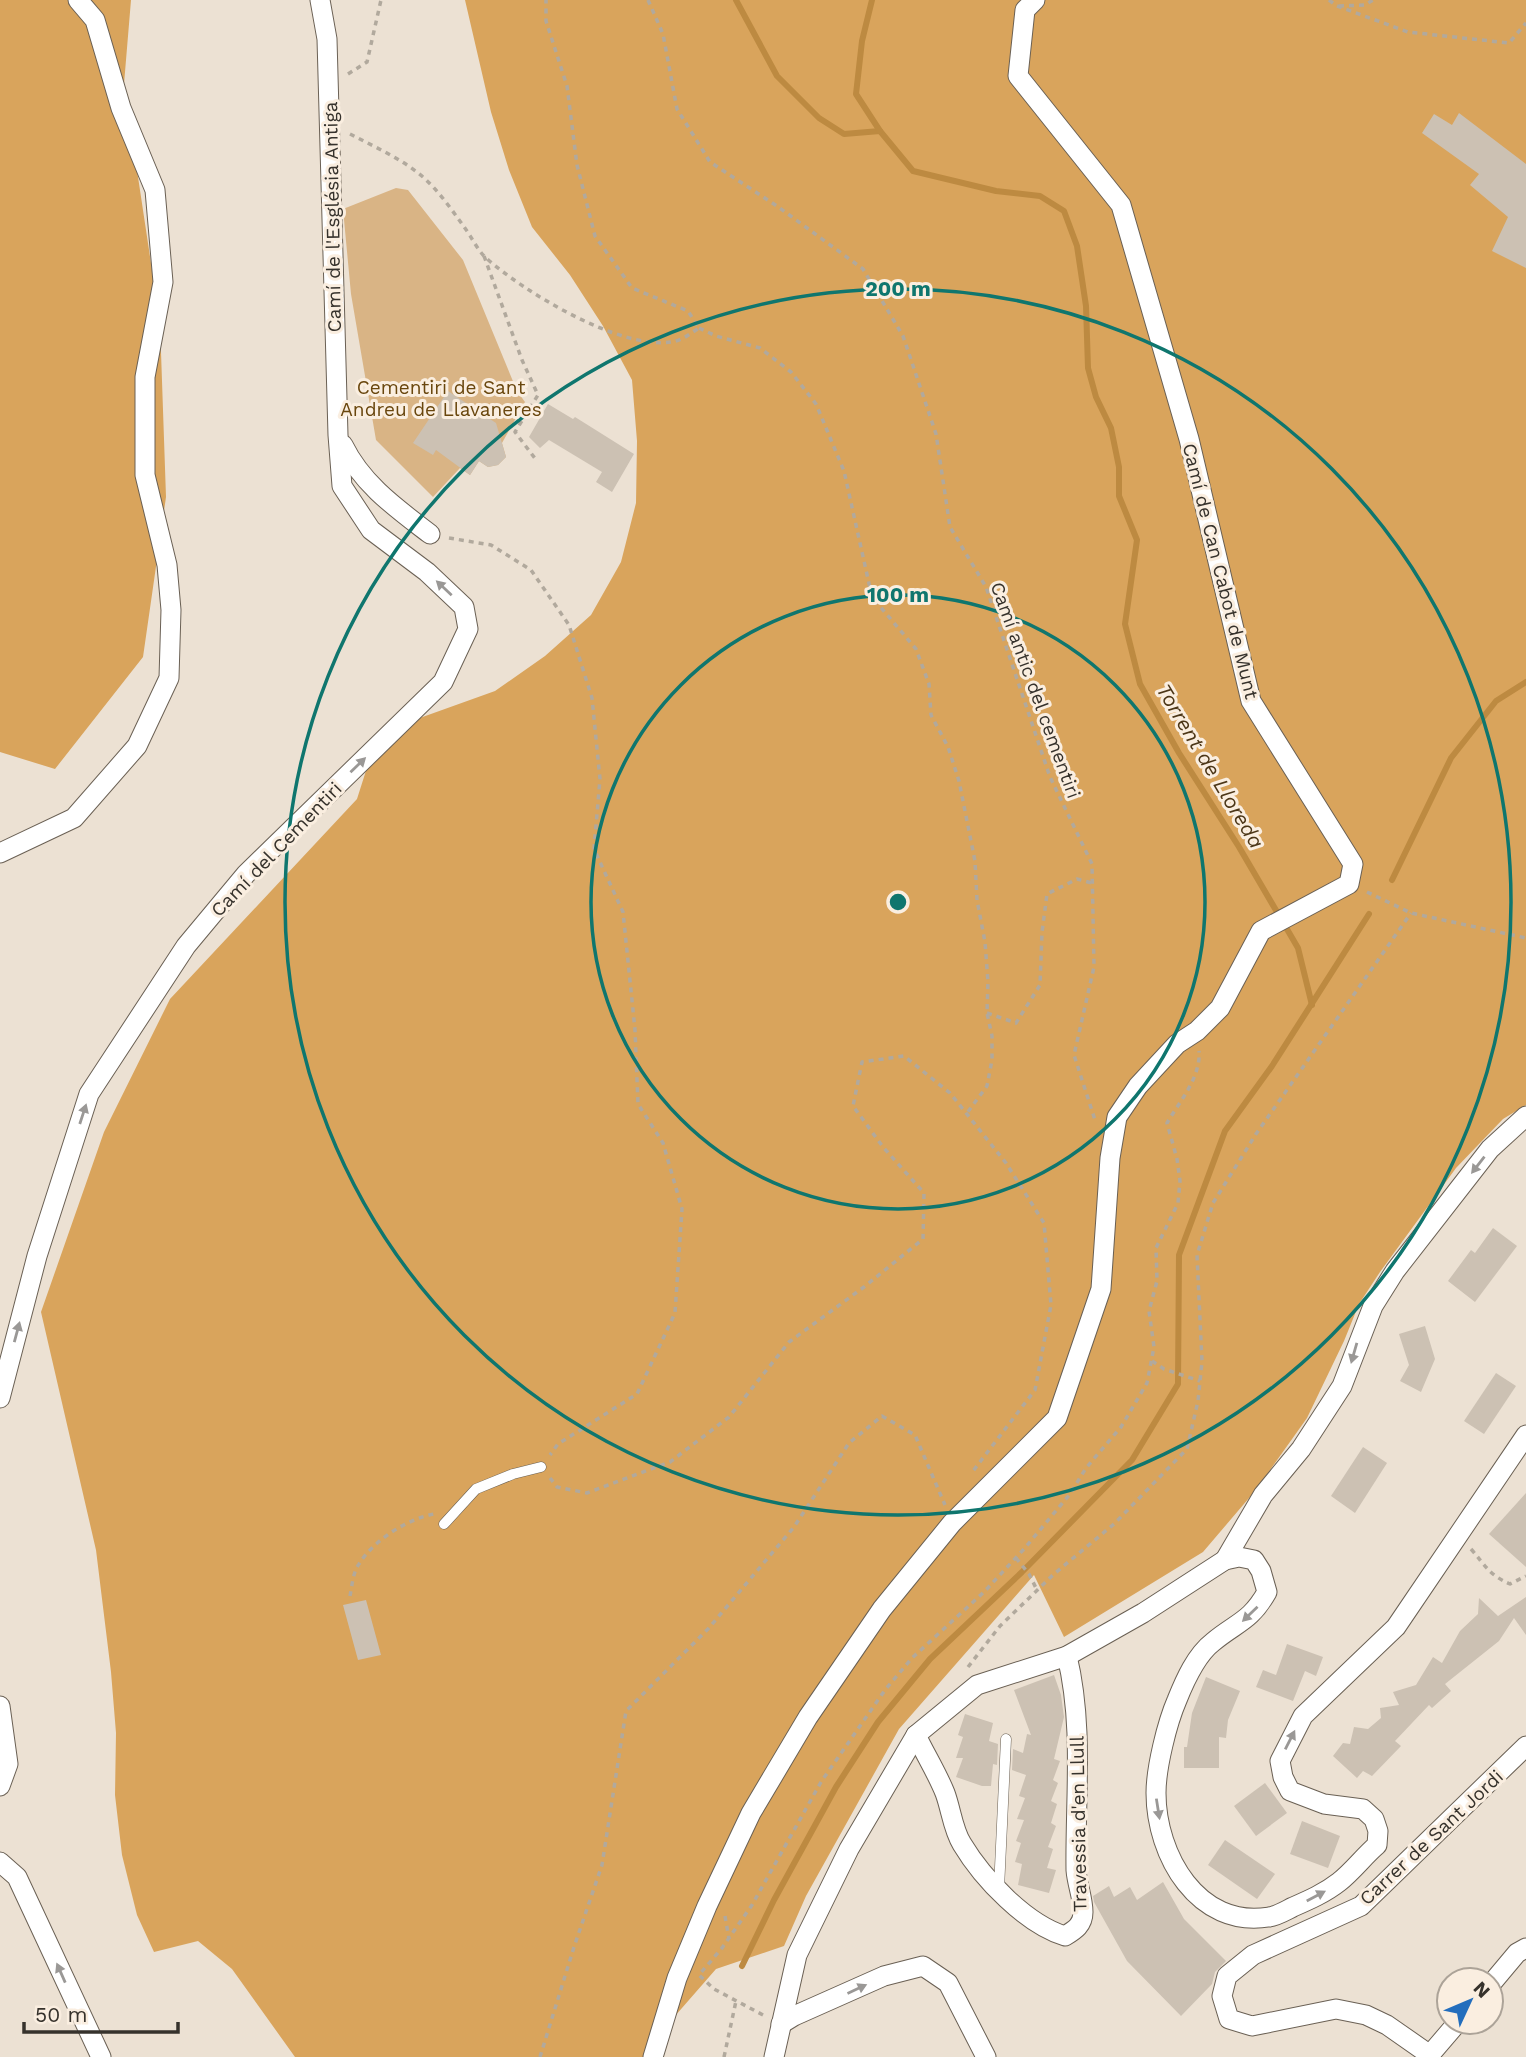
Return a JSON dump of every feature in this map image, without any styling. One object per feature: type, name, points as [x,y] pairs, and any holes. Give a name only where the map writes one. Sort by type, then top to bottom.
[{"type":"street","points":[[0,853],[74,818],[137,746],[169,678],[171,610],[167,565],[145,475],[145,377],[163,282],[155,190],[121,108],[95,20],[78,0]]},
{"type":"street","name":"Camí de l'Església Antiga","points":[[320,0],[327,39],[338,435]]},
{"type":"street","name":"Camí de Can Cabot de Munt","points":[[1035,0],[1025,9],[1018,76],[1121,205],[1189,439],[1251,701],[1353,864],[1349,884]]},
{"type":"street","points":[[338,435],[354,467],[381,496],[430,534]]},
{"type":"street","name":"Camí del Cementiri","points":[[0,1398],[37,1256],[89,1094],[186,946],[246,874],[443,682],[468,629],[464,607],[427,572],[371,530],[342,486],[338,435]]},
{"type":"street","points":[[653,2057],[677,1978],[707,1906],[751,1813],[808,1717],[881,1609],[952,1523],[1057,1418],[1101,1289],[1110,1158],[1117,1117],[1138,1086],[1177,1044],[1197,1031],[1220,1009],[1261,931],[1349,884]]},
{"type":"street","points":[[1225,1560],[1263,1495],[1301,1449],[1342,1386],[1373,1306],[1395,1271],[1490,1149],[1526,1116]]},
{"type":"street","points":[[774,2057],[797,1955],[849,1849],[916,1735],[977,1685],[1067,1656],[1143,1613],[1225,1560],[1239,1557],[1254,1560],[1261,1571],[1266,1592],[1257,1610],[1211,1643],[1192,1668],[1176,1702],[1158,1768],[1156,1795],[1167,1851],[1181,1877],[1199,1898],[1220,1912],[1246,1918],[1271,1917],[1319,1895],[1341,1881],[1377,1845],[1378,1831],[1374,1819],[1363,1809],[1324,1804],[1290,1791],[1283,1777],[1280,1761],[1303,1716],[1396,1627],[1526,1435]]},
{"type":"street","name":"Travessia d'en Llull","points":[[916,1735],[944,1790],[961,1842],[988,1879],[1030,1918],[1050,1931],[1065,1936],[1079,1927],[1083,1913],[1076,1874],[1075,1690],[1067,1656]]},
{"type":"street","points":[[0,1706],[8,1764],[0,1786]]},
{"type":"street","name":"Carrer de Sant Jordi","points":[[1429,2056],[1387,2025],[1366,2015],[1336,2009],[1252,2026],[1230,2019],[1222,1996],[1227,1976],[1253,1955],[1361,1906],[1526,1746]]},
{"type":"street","points":[[0,1861],[18,1877],[101,2057]]},
{"type":"street","points":[[1505,1967],[1517,1953],[1526,1948]]},
{"type":"street","points":[[781,2024],[884,1976],[923,1966],[948,1983],[986,2057]]},
{"type":"street","points":[[1429,2056],[1446,2036]]},
{"type":"lane","points":[[444,1524],[476,1489],[513,1474],[541,1467]]},
{"type":"lane","points":[[999,1889],[1006,1739]]},
{"type":"path","points":[[328,80],[348,74],[367,62],[381,0]]},
{"type":"path","points":[[546,0],[546,21],[567,86],[577,165],[595,236],[632,288],[688,311],[699,328],[716,336],[760,348],[791,372],[816,404],[844,471],[872,597],[916,649],[929,684],[931,715],[948,747],[959,781],[975,862],[985,942],[987,1013],[992,1036],[992,1059],[987,1086],[966,1114]]},
{"type":"path","name":"Camí antic del cementiri","points":[[649,0],[663,34],[677,109],[710,162],[777,206],[863,269],[903,336],[936,434],[950,527],[986,587],[1050,777],[1092,864],[1094,967],[1073,1055],[1096,1121]]},
{"type":"path","points":[[1329,0],[1337,6],[1408,32],[1472,40],[1508,43],[1526,23]]},
{"type":"path","points":[[1337,6],[1365,5],[1373,0]]},
{"type":"path","points":[[329,123],[396,158],[424,178],[453,211],[484,256],[522,360],[538,395],[515,432],[537,461]]},
{"type":"path","points":[[484,256],[534,293],[575,316],[631,340],[668,343],[680,340],[699,328]]},
{"type":"path","points":[[430,534],[491,545],[531,570],[569,625],[592,698],[600,779],[594,849],[623,912],[635,1030],[639,1104],[663,1143],[682,1209],[675,1313],[637,1394],[558,1444],[541,1467],[557,1487],[587,1493],[670,1462],[729,1417],[789,1342],[923,1240],[924,1193],[883,1147],[853,1106],[862,1062],[904,1056],[950,1093],[1006,1163],[1044,1223],[1051,1305],[1035,1390],[989,1453],[966,1479]]},
{"type":"path","points":[[987,1013],[1016,1023],[1040,985],[1041,932],[1047,894],[1077,879],[1092,883]]},
{"type":"path","points":[[1349,884],[1411,913],[1526,938]]},
{"type":"path","points":[[966,1670],[1000,1626],[1037,1590],[1114,1524],[1188,1449],[1198,1401],[1202,1362],[1197,1255],[1213,1203],[1256,1134],[1411,913]]},
{"type":"path","points":[[781,2024],[714,1989],[699,1975],[752,1905],[821,1782],[885,1690],[912,1658],[984,1592],[1016,1558],[1070,1494],[1086,1468],[1121,1427],[1147,1383],[1154,1348],[1149,1311],[1157,1281],[1156,1248],[1178,1203],[1180,1181],[1167,1123],[1192,1081],[1199,1061],[1197,1031]]},
{"type":"path","points":[[1152,1361],[1200,1381]]},
{"type":"path","points":[[540,2057],[573,1947],[602,1865],[626,1711],[708,1629],[794,1527],[849,1443],[882,1416],[915,1435],[952,1523]]},
{"type":"path","points":[[350,1596],[358,1565],[388,1534],[415,1517],[436,1513]]},
{"type":"path","points":[[1470,1549],[1488,1572],[1497,1578],[1510,1584],[1526,1576]]},
{"type":"path","points":[[1016,1558],[1037,1590]]},
{"type":"path","points":[[724,2057],[736,2001]]},
{"type":"green space","name":"Cementiri de Sant Andreu de Llavaneres","points":[[396,188],[408,190],[463,260],[517,391],[525,402],[502,443],[506,457],[498,465],[488,467],[479,461],[470,475],[460,468],[433,497],[376,440],[351,294],[343,209]]},
{"type":"shaded area","points":[[0,0],[131,0],[124,84],[160,323],[166,497],[143,657],[55,769],[0,752]]},
{"type":"shaded area","points":[[465,0],[1526,0],[1526,1105],[1503,1119],[1456,1168],[1380,1272],[1359,1304],[1307,1418],[1255,1491],[1203,1552],[1064,1637],[1034,1575],[899,1729],[806,1896],[784,1946],[716,1969],[675,2016],[654,2057],[295,2057],[232,1969],[198,1941],[154,1952],[137,1915],[122,1855],[115,1795],[116,1733],[111,1672],[96,1550],[41,1312],[104,1132],[170,999],[357,799],[378,733],[495,691],[545,656],[591,615],[621,562],[636,503],[637,441],[632,380],[603,326],[570,275],[532,227],[509,170],[491,112]]},
{"type":"building","points":[[1459,113],[1526,164],[1526,268],[1492,251],[1508,217],[1470,185],[1479,174],[1422,133],[1434,114],[1452,125]]},
{"type":"building","points":[[448,391],[496,423],[506,457],[498,465],[488,467],[479,461],[470,475],[436,450],[433,455],[413,443]]},
{"type":"building","points":[[548,404],[573,419],[575,417],[634,454],[612,492],[596,482],[602,472],[549,440],[540,448],[529,437]]},
{"type":"building","points":[[1493,1228],[1517,1246],[1475,1302],[1448,1281],[1471,1250],[1475,1253]]},
{"type":"building","points":[[1425,1326],[1435,1359],[1421,1392],[1400,1381],[1409,1365],[1399,1334]]},
{"type":"building","points":[[1496,1373],[1516,1386],[1484,1434],[1464,1421]]},
{"type":"building","points":[[1363,1447],[1387,1463],[1355,1513],[1331,1496]]},
{"type":"building","points":[[1526,1493],[1526,1567],[1489,1534]]},
{"type":"building","points":[[1526,1597],[1526,1635],[1514,1618],[1499,1641],[1445,1684],[1451,1691],[1432,1708],[1429,1705],[1395,1741],[1401,1746],[1372,1776],[1363,1771],[1357,1778],[1333,1756],[1343,1743],[1350,1744],[1354,1727],[1368,1729],[1381,1718],[1380,1708],[1399,1705],[1393,1692],[1416,1685],[1433,1657],[1442,1663],[1460,1631],[1478,1614],[1479,1598],[1498,1616]]},
{"type":"building","points":[[366,1600],[381,1655],[358,1660],[343,1605]]},
{"type":"building","points":[[1287,1644],[1323,1657],[1316,1676],[1305,1671],[1293,1701],[1256,1687],[1263,1670],[1276,1675]]},
{"type":"building","points":[[1054,1675],[1061,1695],[1064,1717],[1054,1759],[1060,1761],[1053,1780],[1058,1783],[1051,1801],[1057,1804],[1051,1823],[1056,1826],[1048,1847],[1053,1849],[1047,1868],[1056,1870],[1049,1893],[1018,1885],[1022,1864],[1015,1862],[1021,1843],[1016,1841],[1024,1820],[1017,1819],[1025,1798],[1019,1796],[1026,1775],[1012,1770],[1013,1749],[1023,1753],[1027,1734],[1031,1735],[1014,1690]]},
{"type":"building","points":[[1206,1677],[1240,1691],[1228,1720],[1226,1738],[1219,1737],[1219,1768],[1184,1768],[1184,1747],[1187,1747],[1192,1713]]},
{"type":"building","points":[[965,1714],[993,1723],[989,1741],[998,1744],[997,1765],[993,1764],[991,1786],[982,1786],[956,1777],[963,1758],[956,1758],[963,1737],[958,1735]]},
{"type":"building","points":[[1265,1783],[1287,1813],[1256,1836],[1234,1806]]},
{"type":"building","points":[[1302,1821],[1340,1836],[1328,1868],[1290,1854]]},
{"type":"building","points":[[1225,1840],[1275,1874],[1257,1899],[1208,1865]]},
{"type":"building","points":[[1163,1882],[1184,1919],[1226,1961],[1215,1972],[1212,1984],[1181,2016],[1127,1961],[1093,1896],[1109,1886],[1114,1897],[1130,1887],[1137,1900]]},
{"type":"waterway","name":"Torrent de Lloreda","points":[[736,0],[777,76],[819,118],[844,134],[880,131],[913,171],[996,191],[1040,196],[1064,211],[1077,246],[1086,306],[1088,368],[1096,397],[1111,428],[1119,467],[1119,496],[1137,540],[1125,624],[1140,684],[1298,948],[1312,1005]]},
{"type":"waterway","points":[[872,0],[862,41],[856,94],[880,131]]},
{"type":"waterway","points":[[1392,880],[1451,758],[1496,701],[1526,682]]},
{"type":"waterway","points":[[742,1966],[774,1900],[836,1787],[878,1722],[930,1659],[1022,1572],[1132,1460],[1178,1384],[1179,1255],[1225,1131],[1272,1066],[1369,914]]}]
